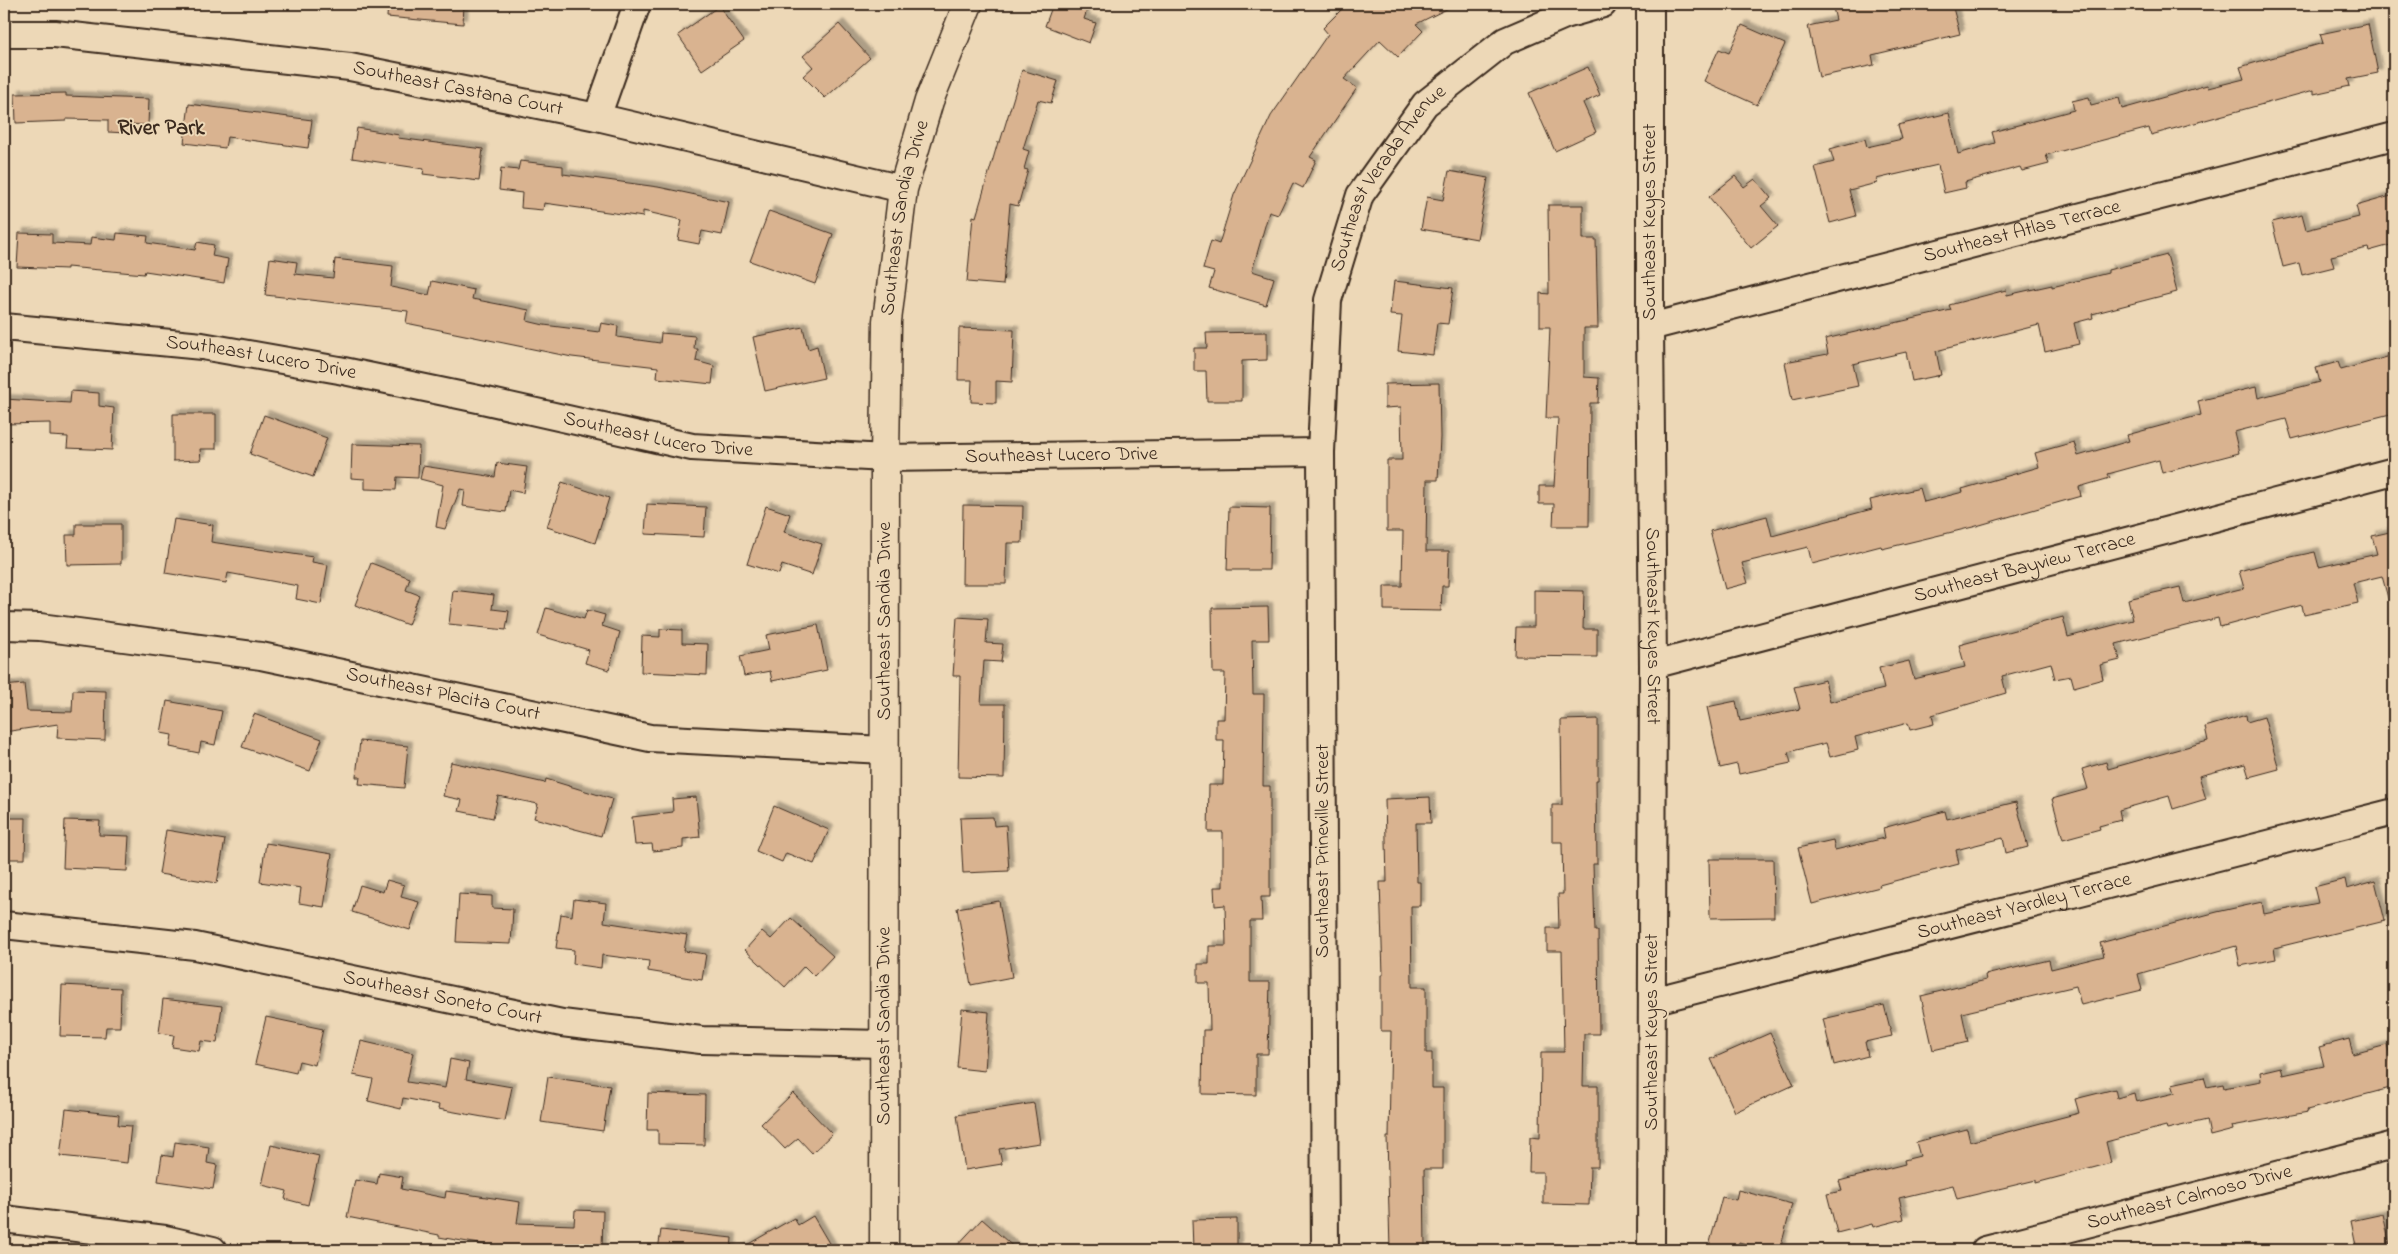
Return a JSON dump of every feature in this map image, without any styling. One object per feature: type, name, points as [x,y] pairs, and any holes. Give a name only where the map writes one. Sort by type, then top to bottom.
[{"type":"street","points":[[597,117],[637,4]]},
{"type":"street","name":"Southeast Sandia Drive","points":[[884,1250],[884,750],[887,321],[903,189],[929,101],[968,4]]},
{"type":"street","name":"Southeast Verada Avenue","points":[[1321,452],[1328,300],[1360,195],[1425,104],[1505,41],[1565,15],[1603,4]]},
{"type":"street","name":"Southeast Keyes Street","points":[[1650,4],[1650,327],[1654,665],[1651,1250]]},
{"type":"street","name":"Southeast Castana Court","points":[[4,34],[55,34],[350,67],[597,117],[903,189]]},
{"type":"street","name":"Southeast Atlas Terrace","points":[[1650,327],[2394,136]]},
{"type":"street","name":"Southeast Lucero Drive","points":[[4,327],[202,346],[339,370],[692,447],[885,458],[1321,452]]},
{"type":"street","name":"Southeast Prineville Street","points":[[1321,452],[1325,1250]]},
{"type":"street","name":"Southeast Bayview Terrace","points":[[1654,665],[2394,471]]},
{"type":"street","name":"Southeast Placita Court","points":[[4,626],[40,627],[260,656],[650,738],[884,750]]},
{"type":"street","name":"Southeast Yardley Terrace","points":[[1652,1001],[2394,812]]},
{"type":"street","name":"Southeast Soneto Court","points":[[4,925],[194,946],[562,1023],[702,1040],[884,1044]]},
{"type":"street","name":"Southeast Calmoso Drive","points":[[1985,1250],[2394,1145]]},
{"type":"street","points":[[4,1219],[165,1239],[213,1250]]},
{"type":"building","points":[[388,4],[464,4],[463,24],[387,17]]},
{"type":"building","points":[[1053,4],[1089,4],[1084,19],[1096,23],[1089,43],[1045,26]]},
{"type":"building","points":[[1347,4],[1457,4],[1416,24],[1423,31],[1398,57],[1380,40],[1344,79],[1357,88],[1310,157],[1316,160],[1303,188],[1293,183],[1278,215],[1269,212],[1252,271],[1274,278],[1266,305],[1209,288],[1214,272],[1203,269],[1211,241],[1219,244],[1234,195],[1271,116],[1328,34],[1323,28]]},
{"type":"building","points":[[1832,4],[1952,4],[1960,34],[1872,55],[1874,65],[1819,77],[1808,26],[1836,20]]},
{"type":"building","points":[[719,6],[744,41],[702,70],[678,35]]},
{"type":"building","points":[[839,24],[870,58],[825,98],[803,76],[813,67],[803,56]]},
{"type":"building","points":[[2368,24],[2378,73],[2348,79],[2350,86],[2314,94],[2314,90],[2151,135],[2149,128],[2046,155],[2049,164],[2022,171],[2020,167],[1965,182],[1966,188],[1944,193],[1938,165],[1876,179],[1877,183],[1849,190],[1856,216],[1830,223],[1815,167],[1834,162],[1830,149],[1865,139],[1867,147],[1902,139],[1898,125],[1949,113],[1958,154],[1995,143],[1992,132],[2074,110],[2072,101],[2089,97],[2091,105],[2119,98],[2122,109],[2207,85],[2208,88],[2244,79],[2240,67],[2323,43],[2320,34]]},
{"type":"building","points":[[1742,25],[1785,44],[1757,105],[1704,81],[1719,49],[1729,53]]},
{"type":"building","points":[[1588,67],[1600,95],[1583,103],[1596,132],[1555,151],[1529,93]]},
{"type":"building","points":[[1022,70],[1058,81],[1051,103],[1038,100],[1023,149],[1029,151],[1024,169],[1028,170],[1018,206],[1010,204],[1003,285],[967,282],[973,216],[976,217]]},
{"type":"building","points":[[66,93],[66,96],[149,99],[148,125],[126,124],[126,133],[108,132],[108,120],[66,119],[66,121],[16,123],[15,94]]},
{"type":"building","points":[[189,104],[312,120],[308,148],[227,137],[225,148],[184,143]]},
{"type":"building","points":[[357,128],[399,135],[398,138],[483,149],[479,181],[423,174],[424,169],[352,158]]},
{"type":"building","points":[[520,161],[563,166],[563,174],[658,187],[729,202],[722,235],[702,231],[699,244],[678,240],[682,220],[643,211],[643,217],[544,203],[543,210],[521,208],[522,193],[499,190],[501,168],[518,170]]},
{"type":"building","points":[[1449,171],[1488,178],[1477,239],[1421,229],[1427,197],[1443,200]]},
{"type":"building","points":[[1735,176],[1744,187],[1755,179],[1771,198],[1761,206],[1778,226],[1751,248],[1709,197]]},
{"type":"building","points":[[2394,195],[2394,244],[2369,251],[2368,248],[2331,256],[2334,267],[2302,275],[2299,263],[2283,267],[2272,222],[2302,215],[2306,230],[2359,217],[2356,206]]},
{"type":"building","points":[[1548,205],[1583,205],[1583,239],[1596,239],[1598,328],[1584,328],[1584,377],[1599,378],[1598,403],[1590,403],[1589,526],[1553,526],[1554,504],[1539,504],[1539,486],[1554,486],[1558,418],[1546,418],[1550,327],[1540,327],[1540,293],[1549,294]]},
{"type":"building","points":[[769,211],[833,234],[815,284],[750,261]]},
{"type":"building","points":[[19,233],[52,234],[52,243],[90,245],[91,237],[116,240],[117,233],[148,236],[147,243],[195,250],[197,242],[214,245],[212,256],[228,259],[224,283],[145,271],[144,274],[67,267],[67,269],[17,267]]},
{"type":"building","points":[[2167,255],[2177,292],[2092,314],[2093,318],[2074,323],[2079,344],[2045,352],[2039,325],[1936,351],[1941,375],[1912,381],[1906,352],[1853,364],[1858,386],[1792,400],[1785,362],[1828,354],[1825,339],[1951,310],[1949,305],[2006,290],[2007,295],[2052,285],[2052,287],[2108,273],[2108,270]]},
{"type":"building","points":[[270,258],[297,262],[295,274],[333,278],[335,259],[393,266],[391,287],[429,295],[432,281],[474,290],[472,299],[529,310],[527,321],[544,325],[599,332],[601,323],[618,326],[617,337],[660,343],[661,333],[695,336],[694,349],[698,349],[696,361],[714,366],[712,384],[657,378],[658,367],[572,357],[406,323],[408,311],[265,295]]},
{"type":"building","points":[[1394,281],[1453,288],[1448,324],[1437,323],[1433,355],[1398,351],[1402,316],[1390,315]]},
{"type":"building","points":[[803,327],[808,349],[817,346],[824,378],[765,391],[753,337]]},
{"type":"building","points":[[959,328],[1014,330],[1012,382],[996,381],[996,403],[971,402],[972,380],[958,380]]},
{"type":"building","points":[[1267,332],[1267,360],[1242,361],[1242,401],[1207,401],[1206,371],[1194,371],[1194,348],[1207,348],[1206,333]]},
{"type":"building","points":[[2394,355],[2394,413],[2292,439],[2286,419],[2234,432],[2239,453],[2162,473],[2159,460],[2108,474],[2110,478],[2079,487],[2081,496],[1973,527],[1882,549],[1881,546],[1812,564],[1808,547],[1742,563],[1748,583],[1725,589],[1710,531],[1767,516],[1772,536],[1872,509],[1870,500],[1920,488],[1924,502],[1963,492],[1962,489],[2039,467],[2035,453],[2074,442],[2078,456],[2129,441],[2127,435],[2201,415],[2198,401],[2256,387],[2258,398],[2320,382],[2316,368],[2338,362],[2341,370]]},
{"type":"building","points":[[1439,383],[1440,437],[1438,480],[1427,480],[1426,551],[1449,551],[1448,586],[1442,586],[1441,611],[1384,610],[1384,586],[1402,586],[1403,531],[1387,531],[1387,460],[1402,460],[1401,407],[1385,408],[1385,384]]},
{"type":"building","points":[[71,391],[99,393],[99,406],[114,408],[112,450],[67,448],[68,437],[50,436],[50,423],[4,424],[4,399],[70,403]]},
{"type":"building","points":[[173,414],[216,414],[216,449],[200,449],[201,460],[173,461]]},
{"type":"building","points":[[264,415],[327,438],[313,477],[250,454]]},
{"type":"building","points":[[352,444],[419,446],[418,478],[397,477],[396,490],[365,489],[365,479],[351,478]]},
{"type":"building","points":[[497,463],[527,467],[523,493],[509,490],[506,512],[463,506],[465,490],[460,489],[445,529],[436,527],[443,485],[420,479],[423,466],[495,477]]},
{"type":"building","points":[[562,482],[609,498],[595,543],[547,527]]},
{"type":"building","points":[[647,504],[706,507],[704,537],[645,534]]},
{"type":"building","points":[[963,505],[1023,506],[1022,543],[1007,543],[1006,584],[962,584]]},
{"type":"building","points":[[766,506],[790,514],[784,532],[822,544],[812,575],[782,565],[779,574],[747,564]]},
{"type":"building","points":[[1229,507],[1270,508],[1269,570],[1227,570]]},
{"type":"building","points":[[174,519],[213,525],[211,542],[313,557],[312,562],[328,565],[321,604],[296,599],[298,586],[228,573],[226,583],[165,573]]},
{"type":"building","points":[[76,524],[121,524],[121,564],[67,565],[66,535],[76,535]]},
{"type":"building","points":[[2394,531],[2394,597],[2388,598],[2382,576],[2353,583],[2358,603],[2304,615],[2302,605],[2220,627],[2218,618],[2116,644],[2120,660],[2100,665],[2103,679],[2074,687],[2071,676],[2055,679],[2051,663],[2002,676],[2006,693],[1932,715],[1934,724],[1910,730],[1908,723],[1855,737],[1858,750],[1830,757],[1826,743],[1788,752],[1791,763],[1739,774],[1737,764],[1720,768],[1707,707],[1736,701],[1740,721],[1800,709],[1794,687],[1825,680],[1830,702],[1884,689],[1879,668],[1909,661],[1914,679],[1965,667],[1959,645],[2063,617],[2068,637],[2133,620],[2128,599],[2180,587],[2184,603],[2244,588],[2239,571],[2291,557],[2315,552],[2319,567],[2377,554],[2372,536]]},
{"type":"building","points":[[371,563],[410,578],[406,590],[419,595],[408,625],[355,605]]},
{"type":"building","points":[[453,590],[494,595],[492,609],[509,611],[506,630],[449,624]]},
{"type":"building","points":[[1534,590],[1584,591],[1583,629],[1597,629],[1597,657],[1515,656],[1516,627],[1534,627]]},
{"type":"building","points":[[1268,607],[1269,640],[1252,640],[1253,694],[1264,694],[1263,786],[1270,786],[1270,897],[1261,897],[1262,921],[1250,921],[1250,982],[1270,982],[1268,1054],[1256,1054],[1256,1095],[1202,1094],[1203,1030],[1210,1030],[1209,983],[1198,983],[1198,964],[1209,964],[1209,946],[1226,946],[1225,905],[1215,906],[1214,887],[1223,887],[1223,832],[1208,832],[1209,785],[1223,785],[1224,740],[1216,740],[1216,719],[1224,719],[1225,673],[1213,673],[1212,608]]},
{"type":"building","points":[[546,608],[584,619],[587,610],[605,615],[602,626],[620,632],[609,670],[585,663],[589,650],[538,635]]},
{"type":"building","points":[[957,617],[988,619],[986,643],[1003,644],[1001,662],[984,661],[981,704],[1005,704],[1004,778],[958,777],[960,676],[953,676]]},
{"type":"building","points":[[818,625],[827,670],[772,681],[770,671],[744,676],[740,656],[769,650],[766,635]]},
{"type":"building","points":[[660,629],[682,630],[682,643],[708,644],[707,675],[641,672],[642,636],[660,637]]},
{"type":"building","points":[[24,684],[27,711],[72,712],[73,690],[106,691],[105,740],[57,738],[58,724],[4,732],[4,686]]},
{"type":"building","points":[[167,701],[222,711],[215,745],[201,742],[199,753],[170,747],[172,735],[161,733]]},
{"type":"building","points":[[254,714],[322,739],[310,771],[242,747]]},
{"type":"building","points":[[2246,715],[2247,722],[2264,717],[2279,769],[2249,777],[2245,764],[2199,776],[2206,799],[2173,809],[2169,796],[2119,810],[2121,820],[2099,826],[2100,829],[2063,839],[2052,799],[2088,789],[2082,769],[2106,762],[2108,769],[2208,741],[2205,727]]},
{"type":"building","points":[[1598,719],[1598,780],[1596,780],[1597,864],[1593,864],[1595,931],[1598,931],[1599,1034],[1584,1034],[1583,1086],[1598,1086],[1598,1167],[1590,1167],[1589,1205],[1543,1204],[1543,1172],[1529,1172],[1530,1137],[1540,1138],[1541,1052],[1564,1052],[1562,951],[1547,951],[1547,928],[1559,928],[1558,894],[1563,894],[1562,842],[1552,842],[1552,805],[1562,805],[1561,720]]},
{"type":"building","points":[[360,741],[408,746],[404,788],[359,784],[360,777],[356,777]]},
{"type":"building","points":[[451,762],[545,783],[546,779],[612,799],[601,836],[534,818],[538,804],[498,796],[493,818],[459,811],[462,800],[443,796]]},
{"type":"building","points":[[696,797],[700,837],[683,839],[683,848],[653,851],[652,844],[635,845],[632,817],[673,812],[672,799]]},
{"type":"building","points":[[1430,797],[1431,823],[1416,823],[1417,882],[1420,882],[1420,906],[1411,906],[1412,987],[1426,987],[1426,1053],[1432,1053],[1432,1088],[1443,1088],[1443,1169],[1424,1169],[1425,1250],[1390,1250],[1387,1137],[1389,1137],[1391,1031],[1381,1031],[1381,975],[1383,975],[1380,882],[1387,882],[1385,799]]},
{"type":"building","points":[[2016,802],[2028,847],[2006,853],[2003,838],[1956,850],[1959,864],[1812,904],[1798,848],[1833,840],[1835,850],[1885,838],[1883,828],[1945,811],[1947,819]]},
{"type":"building","points":[[774,806],[829,830],[814,864],[786,853],[782,862],[756,851]]},
{"type":"building","points":[[993,817],[994,826],[1006,825],[1009,871],[963,873],[960,818]]},
{"type":"building","points":[[4,818],[26,818],[25,859],[4,859]]},
{"type":"building","points":[[65,820],[100,821],[99,835],[129,836],[127,871],[63,868]]},
{"type":"building","points":[[166,830],[225,840],[217,883],[159,874]]},
{"type":"building","points":[[266,843],[332,854],[324,907],[299,903],[301,888],[260,882]]},
{"type":"building","points":[[1709,859],[1773,859],[1774,917],[1710,918]]},
{"type":"building","points":[[2345,879],[2347,889],[2375,881],[2385,921],[2274,948],[2276,959],[2240,966],[2236,946],[2138,974],[2142,990],[2081,1005],[2076,986],[1962,1013],[1968,1042],[1933,1050],[1921,996],[1986,980],[1985,975],[2049,960],[2051,969],[2104,956],[2100,943],[2217,912],[2262,902],[2264,914],[2318,903],[2314,887]]},
{"type":"building","points":[[387,880],[404,885],[401,897],[419,902],[410,930],[352,912],[360,885],[383,892]]},
{"type":"building","points":[[459,894],[492,896],[492,908],[513,909],[511,944],[456,942]]},
{"type":"building","points":[[574,899],[606,903],[604,922],[687,935],[684,951],[706,954],[702,980],[648,971],[649,961],[602,955],[601,968],[573,964],[574,950],[556,948],[561,914],[572,916]]},
{"type":"building","points":[[999,901],[1012,977],[971,985],[957,908]]},
{"type":"building","points":[[791,918],[833,956],[814,976],[804,966],[785,987],[745,950],[762,931],[771,939]]},
{"type":"building","points":[[62,985],[121,988],[120,1027],[106,1027],[105,1037],[60,1036]]},
{"type":"building","points":[[163,999],[222,1006],[217,1043],[201,1041],[199,1051],[172,1047],[174,1035],[159,1033]]},
{"type":"building","points":[[1884,1005],[1892,1036],[1865,1042],[1868,1056],[1834,1065],[1823,1019]]},
{"type":"building","points":[[962,1009],[989,1012],[985,1071],[957,1068]]},
{"type":"building","points":[[266,1017],[323,1029],[315,1065],[299,1061],[296,1073],[255,1064]]},
{"type":"building","points":[[1770,1033],[1794,1085],[1735,1112],[1711,1059]]},
{"type":"building","points":[[2349,1039],[2353,1054],[2387,1045],[2394,1073],[2394,1087],[2307,1110],[2308,1112],[2232,1126],[2233,1130],[2210,1136],[2207,1120],[2167,1129],[2166,1126],[2106,1142],[2111,1163],[2036,1183],[2036,1180],[1957,1199],[1953,1185],[1899,1198],[1904,1219],[1873,1227],[1872,1224],[1837,1233],[1827,1194],[1842,1191],[1839,1181],[1905,1164],[1904,1160],[1920,1156],[1916,1142],[1967,1129],[1970,1142],[2079,1113],[2075,1099],[2115,1089],[2117,1098],[2134,1093],[2136,1102],[2175,1093],[2172,1084],[2204,1077],[2207,1087],[2223,1084],[2224,1088],[2261,1081],[2260,1072],[2281,1067],[2283,1075],[2324,1066],[2319,1047]]},
{"type":"building","points":[[361,1041],[413,1053],[407,1082],[445,1088],[450,1059],[469,1063],[466,1079],[512,1087],[505,1121],[438,1109],[439,1105],[403,1098],[401,1109],[368,1101],[373,1079],[353,1075]]},
{"type":"building","points":[[548,1077],[610,1086],[603,1131],[541,1122]]},
{"type":"building","points":[[648,1093],[705,1095],[704,1145],[658,1144],[658,1130],[647,1130]]},
{"type":"building","points":[[793,1093],[832,1134],[812,1153],[798,1138],[785,1149],[761,1124]]},
{"type":"building","points":[[1034,1103],[1040,1143],[999,1149],[1002,1164],[965,1170],[957,1115]]},
{"type":"building","points":[[66,1109],[119,1115],[118,1125],[131,1126],[127,1163],[60,1156]]},
{"type":"building","points":[[175,1142],[209,1147],[207,1163],[217,1165],[213,1189],[158,1181],[162,1155],[173,1157]]},
{"type":"building","points":[[271,1145],[319,1156],[308,1205],[285,1199],[287,1191],[262,1185]]},
{"type":"building","points":[[379,1173],[403,1177],[401,1189],[445,1198],[446,1191],[520,1202],[517,1223],[574,1225],[575,1210],[603,1211],[602,1250],[514,1250],[439,1237],[439,1235],[347,1217],[355,1180],[377,1184]]},
{"type":"building","points":[[1738,1190],[1792,1204],[1780,1250],[1770,1250],[1739,1242],[1737,1250],[1708,1250],[1722,1197],[1736,1200]]},
{"type":"building","points":[[2383,1214],[2391,1250],[2357,1250],[2351,1221]]},
{"type":"building","points":[[813,1216],[833,1250],[738,1250],[794,1218],[798,1225]]},
{"type":"building","points":[[982,1219],[1017,1250],[953,1250]]},
{"type":"building","points":[[1237,1219],[1237,1250],[1193,1250],[1192,1220]]},
{"type":"building","points":[[661,1230],[732,1238],[731,1250],[658,1250]]},
{"type":"district","name":"River Park","points":[[161,129]]}]
